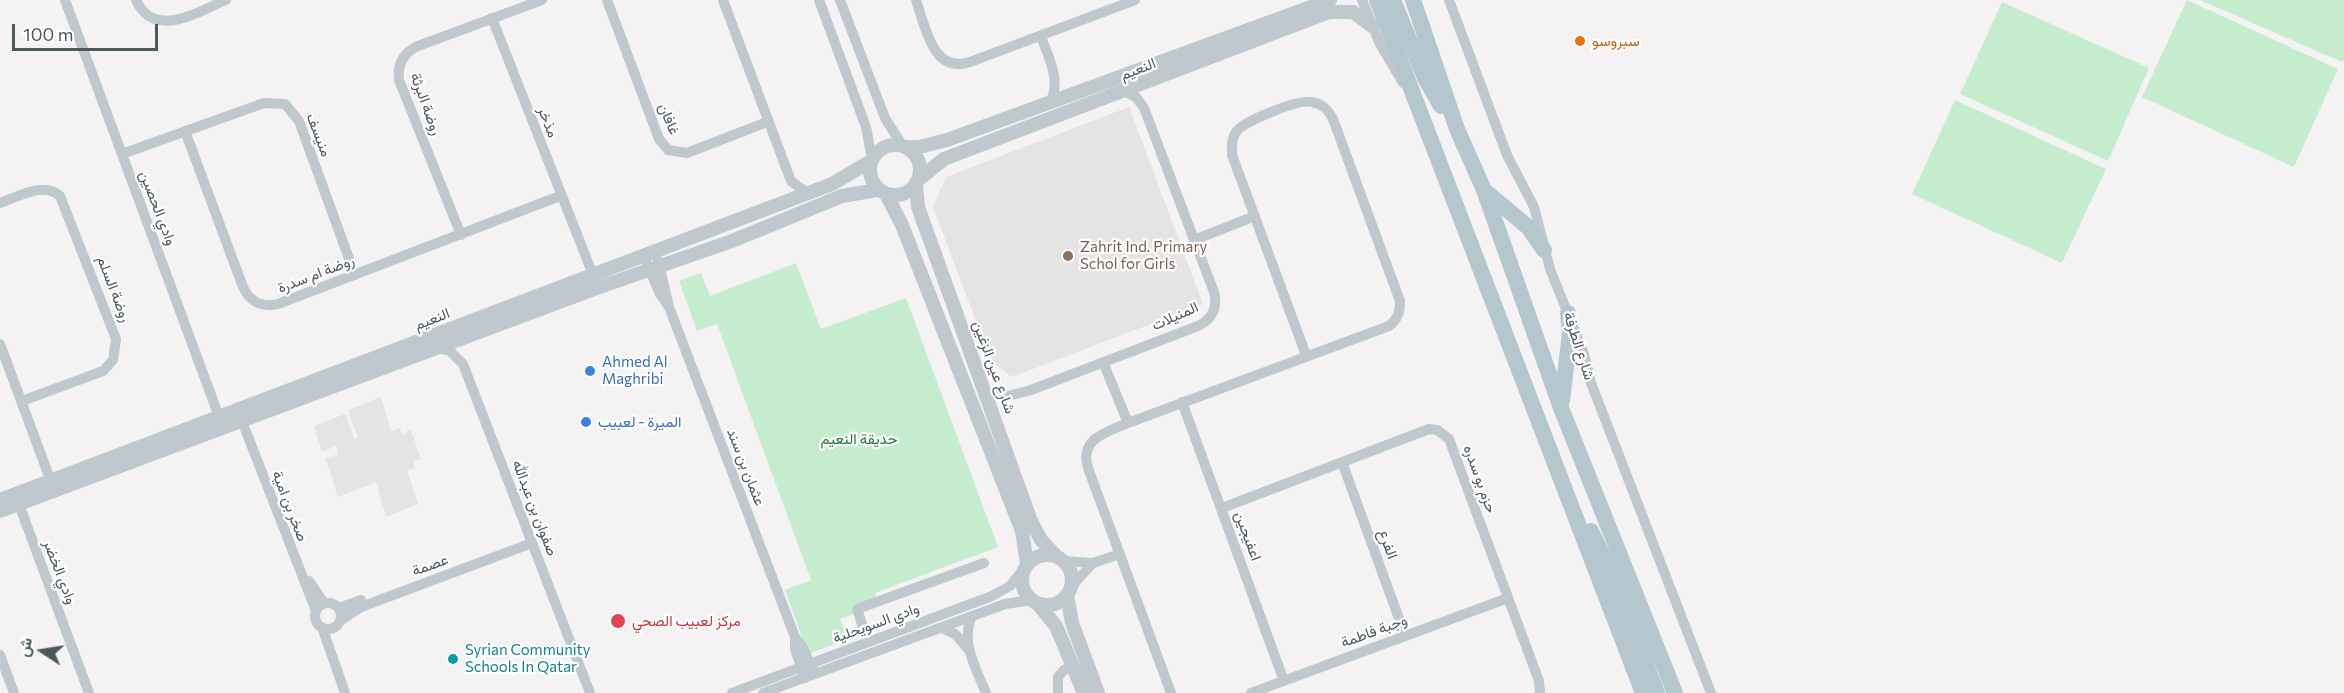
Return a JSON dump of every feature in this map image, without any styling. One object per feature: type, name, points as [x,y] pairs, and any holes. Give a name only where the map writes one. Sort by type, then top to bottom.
[{"type":"main road","points":[[1377,0],[1416,105],[1463,219],[1643,693]]},
{"type":"main road","points":[[1393,0],[1425,78],[1457,129]]},
{"type":"main road","points":[[1413,0],[1457,129],[1484,190],[1561,408],[1675,693]]},
{"type":"main road","points":[[1484,190],[1528,227],[1544,250]]},
{"type":"main road","points":[[1561,408],[1570,333],[1568,313]]},
{"type":"main road","points":[[1564,487],[1608,565],[1657,693]]},
{"type":"main road","points":[[1627,649],[1633,693]]},
{"type":"street","name":"وادي الحصين","points":[[65,0],[221,422]]},
{"type":"street","points":[[136,0],[147,17],[166,22],[226,0]]},
{"type":"street","name":"روضة البرثة","points":[[462,234],[399,80],[400,63],[410,49],[542,0]]},
{"type":"street","name":"غافان","points":[[607,0],[659,139],[668,150],[687,153],[768,122]]},
{"type":"street","points":[[723,0],[791,181],[807,193]]},
{"type":"street","points":[[819,0],[866,127],[871,160],[870,176],[902,225],[1022,531],[1024,590],[1056,626],[1084,693]]},
{"type":"street","points":[[840,0],[885,117],[904,146],[919,161],[917,182],[906,193],[882,192]]},
{"type":"street","points":[[916,0],[937,54],[948,63],[963,64],[1136,0]]},
{"type":"street","name":"النعيم","points":[[904,146],[919,147],[940,142],[1330,0]]},
{"type":"street","points":[[1362,0],[1372,26],[1416,105]]},
{"type":"street","name":"شارع الطرفة","points":[[1449,0],[1508,155],[1534,207],[1544,250],[1595,393],[1711,693]]},
{"type":"street","name":"النعيم","points":[[917,182],[944,159],[1125,92],[1329,12],[1353,12],[1372,26]]},
{"type":"street","name":"مذخر","points":[[492,18],[592,283]]},
{"type":"street","points":[[1041,36],[1056,79],[1062,87],[1076,93]]},
{"type":"street","points":[[1050,102],[1055,94],[1056,79]]},
{"type":"street","name":"المنيلات","points":[[985,392],[1016,395],[1198,326],[1212,315],[1215,298],[1142,104],[1133,94],[1125,92]]},
{"type":"street","name":"منيسف","points":[[122,154],[271,101],[291,108],[299,121],[355,275]]},
{"type":"street","points":[[1171,693],[1086,456],[1092,440],[1182,402],[1389,326],[1398,315],[1400,308],[1400,301],[1337,129],[1324,106],[1302,101],[1246,123],[1236,131],[1232,144],[1232,155],[1306,356]]},
{"type":"street","name":"روضة ام سدرة","points":[[185,131],[243,287],[251,299],[271,306],[560,196]]},
{"type":"street","points":[[871,160],[888,145],[904,146]]},
{"type":"street","name":"النعيم","points":[[0,511],[17,499],[652,261],[786,201],[840,181],[871,160]]},
{"type":"street","points":[[786,201],[791,181]]},
{"type":"street","name":"شارع عين الزغين","points":[[917,182],[918,207],[1034,527],[1045,546],[1060,558]]},
{"type":"street","name":"روضة السلم","points":[[0,203],[41,189],[51,190],[60,196],[117,339],[113,360],[103,371],[22,401]]},
{"type":"street","name":"النعيم","points":[[652,261],[744,237],[842,196],[882,192]]},
{"type":"street","points":[[1194,240],[1255,216]]},
{"type":"street","name":"عثمان بن سند","points":[[652,261],[795,638],[802,646],[808,671]]},
{"type":"street","name":"النعيم","points":[[243,414],[437,348],[592,283]]},
{"type":"street","points":[[0,344],[53,486]]},
{"type":"street","name":"صفوان بن عبدالله","points":[[437,348],[450,351],[463,363],[590,693]]},
{"type":"street","points":[[1103,362],[1128,423]]},
{"type":"street","name":"اعفيجين","points":[[1182,402],[1284,681]]},
{"type":"street","name":"صخر بن امية","points":[[243,414],[320,607]]},
{"type":"street","name":"حزم بو سدره","points":[[1222,508],[1429,429],[1444,433],[1449,439],[1539,681],[1540,693]]},
{"type":"street","name":"الفرع","points":[[1342,462],[1405,635]]},
{"type":"street","name":"النعيم","points":[[0,500],[17,499]]},
{"type":"street","name":"وادي الخضر","points":[[17,499],[89,693]]},
{"type":"street","name":"عصمة","points":[[339,608],[531,540]]},
{"type":"street","name":"عصمة","points":[[338,623],[361,607],[531,540]]},
{"type":"street","points":[[1025,567],[1037,556],[1093,563],[1120,554]]},
{"type":"street","points":[[1060,558],[1071,572],[1069,590],[1072,623],[1098,693]]},
{"type":"street","points":[[868,642],[857,609],[984,563]]},
{"type":"street","points":[[1034,602],[1050,605],[1069,590],[1093,563]]},
{"type":"street","name":"وادي السويحلية","points":[[763,693],[868,642],[1001,591],[1025,567]]},
{"type":"street","name":"وجبة فاطمة","points":[[1251,693],[1508,598]]},
{"type":"street","name":"وادي السويحلية","points":[[739,692],[942,628],[1005,604],[1034,602]]},
{"type":"street","points":[[345,693],[322,627],[317,622],[320,607],[332,603],[339,608],[338,654],[352,693]]},
{"type":"street","points":[[972,616],[966,637],[986,693]]},
{"type":"street","points":[[322,627],[338,623]]},
{"type":"street","points":[[942,628],[955,634],[970,651]]},
{"type":"street","points":[[0,655],[14,693]]},
{"type":"street","points":[[1059,693],[1058,678],[1074,665]]},
{"type":"shaded area","name":"Zahrit Ind. Primary Schol for Girls","points":[[1129,107],[1203,304],[1012,377],[991,361],[933,207],[946,177]]},
{"type":"shaded area","points":[[381,397],[391,431],[400,428],[402,435],[411,430],[421,459],[413,461],[415,468],[407,470],[418,504],[386,517],[376,482],[338,497],[325,458],[338,455],[336,446],[322,452],[314,426],[345,414],[355,440],[358,437],[348,410]]},
{"type":"green space","points":[[2187,0],[2338,69],[2294,167],[2142,97]]},
{"type":"green space","points":[[2200,0],[2344,0],[2344,59],[2342,62]]},
{"type":"green space","points":[[2002,2],[2149,68],[2108,161],[1960,94]]},
{"type":"green space","points":[[1955,100],[2106,169],[2062,263],[1912,194]]},
{"type":"green space","name":"حديقة النعيم","points":[[796,263],[821,329],[906,298],[998,547],[875,593],[879,605],[840,619],[848,639],[808,654],[785,590],[811,580],[717,324],[697,331],[679,281],[701,273],[710,296]]},
{"type":"place","name":"سبروسو","points":[[1580,41]]},
{"type":"place","name":"Zahrit Ind. Primary Schol for Girls","points":[[1068,256]]},
{"type":"place","name":"Ahmed Al Maghribi","points":[[590,371]]},
{"type":"place","name":"الميرة - لعبيب","points":[[586,422]]},
{"type":"place","name":"مركز لعبيب الصحي","points":[[618,621]]},
{"type":"place","name":"Syrian Community Schools In Qatar","points":[[453,659]]}]
